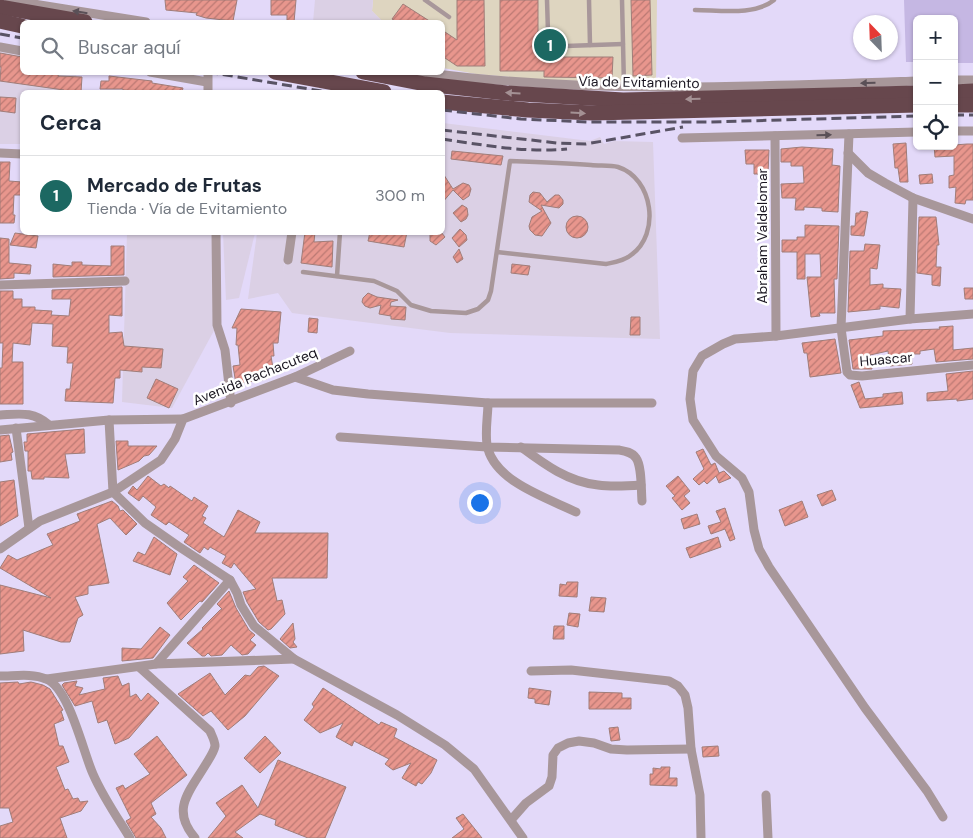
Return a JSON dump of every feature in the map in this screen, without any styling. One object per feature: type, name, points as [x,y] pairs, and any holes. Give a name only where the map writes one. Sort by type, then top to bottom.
[{"type":"highway","points":[[0,7],[74,20]]},
{"type":"highway","points":[[0,21],[20,26]]},
{"type":"highway","points":[[291,75],[373,90]]},
{"type":"highway","name":"Vía de Evitamiento","points":[[378,75],[425,84],[506,93],[913,93]]},
{"type":"highway","points":[[958,92],[973,91]]},
{"type":"highway","name":"Vía de Evitamiento","points":[[445,102],[528,110],[593,113],[913,105]]},
{"type":"highway","points":[[958,105],[973,105]]},
{"type":"street","points":[[9,0],[134,20]]},
{"type":"street","points":[[0,47],[20,50]]},
{"type":"street","points":[[167,75],[207,82]]},
{"type":"street","points":[[208,75],[208,90]]},
{"type":"street","points":[[442,75],[624,93],[727,86],[913,81]]},
{"type":"street","points":[[958,80],[973,80]]},
{"type":"street","points":[[958,132],[973,131]]},
{"type":"street","points":[[682,138],[913,132]]},
{"type":"street","points":[[841,328],[849,134]]},
{"type":"street","name":"Abraham Valdelomar","points":[[775,136],[776,336]]},
{"type":"street","points":[[848,153],[868,173],[913,198],[973,219]]},
{"type":"street","points":[[0,154],[20,154]]},
{"type":"street","points":[[910,320],[913,198]]},
{"type":"street","points":[[216,235],[217,325],[225,350],[231,403]]},
{"type":"street","points":[[288,260],[292,235]]},
{"type":"street","points":[[0,285],[125,281]]},
{"type":"street","points":[[943,817],[927,791],[837,668],[808,621],[769,567],[759,549],[754,530],[749,492],[742,478],[716,456],[694,420],[690,399],[693,371],[702,356],[735,339],[973,314]]},
{"type":"street","name":"Huascar","points":[[841,328],[846,369],[850,375],[862,376],[973,365]]},
{"type":"street","name":"Avenida Pachacuteq","points":[[0,549],[40,521],[113,492],[161,460],[176,439],[183,419],[231,403],[296,377],[350,351]]},
{"type":"street","points":[[296,377],[333,390],[488,403],[652,403]]},
{"type":"street","points":[[488,403],[487,448],[492,460],[503,474],[536,493],[576,512]]},
{"type":"street","points":[[0,414],[30,414],[42,418],[49,425]]},
{"type":"street","points":[[0,430],[109,420],[183,419]]},
{"type":"street","points":[[109,420],[113,492],[145,523],[230,580],[241,605],[254,626],[294,659],[358,692],[445,745],[474,769],[523,838]]},
{"type":"street","points":[[16,428],[29,528]]},
{"type":"street","points":[[340,437],[487,448],[520,447],[628,451],[636,457],[639,466],[642,501]]},
{"type":"street","points":[[520,447],[542,463],[576,480],[597,485],[641,485]]},
{"type":"street","points":[[156,664],[230,580]]},
{"type":"street","points":[[0,676],[27,676],[48,679],[156,664],[294,659]]},
{"type":"street","points":[[139,667],[210,731],[213,738],[215,746],[211,757],[184,801],[182,815],[187,828],[195,838]]},
{"type":"street","points":[[531,671],[572,670],[669,681],[678,686],[685,695],[688,708],[691,749],[700,795],[701,838]]},
{"type":"street","points":[[48,679],[61,692],[74,719],[93,774],[130,838]]},
{"type":"street","points":[[511,820],[526,803],[549,786],[552,777],[553,755],[558,748],[568,743],[579,741],[594,743],[611,749],[627,750],[691,749]]},
{"type":"street","points":[[766,796],[768,838]]},
{"type":"lane","points":[[425,0],[449,17]]},
{"type":"lane","points":[[547,0],[548,32],[552,44],[566,46],[623,44]]},
{"type":"lane","points":[[590,0],[590,45]]},
{"type":"lane","points":[[622,0],[624,93]]},
{"type":"lane","points":[[695,10],[754,10],[766,6],[774,0]]},
{"type":"lane","points":[[303,272],[374,281],[397,291],[411,304],[431,311],[466,313],[478,309],[488,300],[491,291],[510,161],[617,167],[635,176],[646,193],[649,206],[647,233],[641,245],[632,255],[618,262],[606,264],[497,252]]},
{"type":"lane","points":[[337,276],[340,235]]},
{"type":"shaded area","points":[[315,0],[373,0],[372,11],[381,20],[313,20]]},
{"type":"shaded area","points":[[373,0],[657,0],[656,83],[542,80],[476,74],[445,68],[445,20],[381,20],[372,11]]},
{"type":"shaded area","points":[[904,0],[973,0],[973,63],[958,63],[958,15],[913,15],[913,62],[906,62]]},
{"type":"shaded area","points":[[0,47],[20,51],[20,75],[76,75],[78,90],[20,90],[20,144],[0,144]]},
{"type":"shaded area","points":[[445,123],[590,141],[600,137],[604,144],[614,141],[653,142],[660,339],[450,333],[292,313],[278,293],[248,299],[257,235],[290,235],[283,271],[292,235],[445,235]]},
{"type":"shaded area","points":[[127,235],[213,235],[217,325],[172,408],[122,402]]},
{"type":"shaded area","points":[[223,235],[255,235],[239,298],[226,300]]},
{"type":"building","points":[[165,0],[237,0],[233,20],[206,18],[196,15],[197,13],[166,10]]},
{"type":"building","points":[[271,0],[296,0],[294,20],[287,20],[287,15],[271,15]]},
{"type":"building","points":[[457,0],[484,0],[485,66],[457,66],[445,58],[445,32],[457,40]]},
{"type":"building","points":[[500,0],[538,0],[538,57],[613,57],[612,78],[544,77],[544,71],[500,71]]},
{"type":"building","points":[[631,0],[650,0],[652,75],[633,76]]},
{"type":"building","points":[[403,4],[428,20],[394,20],[392,19]]},
{"type":"building","points":[[0,53],[20,57],[20,75],[82,77],[81,90],[64,90],[0,81]]},
{"type":"building","points":[[109,76],[152,81],[152,83],[183,88],[182,90],[100,89],[101,81],[109,81]]},
{"type":"building","points":[[0,97],[16,98],[15,113],[0,111]]},
{"type":"building","points":[[906,143],[908,182],[900,182],[898,168],[895,168],[893,144]]},
{"type":"building","points":[[973,144],[973,200],[966,200],[965,204],[955,203],[956,187],[949,188],[949,176],[954,175],[954,156],[935,157],[934,150],[958,150],[958,145]]},
{"type":"building","points":[[802,147],[833,149],[832,165],[840,166],[838,212],[822,211],[822,208],[804,207],[804,210],[795,210],[796,198],[782,198],[781,184],[804,183],[803,166],[791,166],[791,162],[781,162],[781,149]]},
{"type":"building","points":[[745,150],[769,150],[768,174],[754,174],[754,164],[746,164]]},
{"type":"building","points":[[452,151],[503,156],[501,165],[451,159]]},
{"type":"building","points":[[0,162],[10,162],[9,181],[20,182],[20,195],[14,195],[14,223],[0,223]]},
{"type":"building","points":[[932,174],[933,183],[920,184],[919,175]]},
{"type":"building","points":[[445,177],[453,189],[463,183],[469,185],[471,189],[469,196],[463,200],[453,190],[445,199]]},
{"type":"building","points":[[533,192],[540,193],[547,202],[555,195],[559,195],[563,200],[563,204],[559,208],[541,205],[551,223],[542,236],[535,235],[529,226],[532,217],[542,211],[529,202],[530,195]]},
{"type":"building","points":[[462,205],[467,208],[468,215],[461,222],[453,213]]},
{"type":"building","points":[[860,211],[868,212],[864,236],[851,235],[851,226],[855,226],[856,213],[860,213]]},
{"type":"building","points":[[577,216],[585,219],[588,227],[585,235],[577,238],[569,235],[566,227],[569,219]]},
{"type":"building","points":[[919,217],[936,217],[939,245],[937,245],[936,267],[941,267],[940,286],[932,285],[932,275],[917,273]]},
{"type":"building","points":[[805,225],[839,226],[837,279],[834,279],[835,313],[819,313],[820,316],[811,317],[807,277],[821,277],[820,254],[805,254],[805,279],[797,279],[797,252],[782,252],[782,240],[797,240],[797,237],[805,237]]},
{"type":"building","points":[[460,229],[466,235],[467,240],[459,247],[452,238]]},
{"type":"building","points":[[15,233],[38,236],[36,248],[10,245]]},
{"type":"building","points":[[305,235],[315,235],[314,242],[333,241],[332,267],[301,263]]},
{"type":"building","points":[[369,235],[406,235],[404,247],[368,241]]},
{"type":"building","points":[[430,235],[443,235],[445,237],[436,245],[430,241]]},
{"type":"building","points":[[0,238],[9,239],[9,263],[31,265],[30,274],[14,273],[14,278],[0,279]]},
{"type":"building","points":[[865,244],[880,245],[877,269],[870,268],[870,285],[883,284],[883,288],[901,289],[899,308],[880,306],[880,309],[848,312],[850,251],[864,251]]},
{"type":"building","points":[[111,246],[124,246],[124,275],[53,277],[53,264],[72,266],[72,262],[82,262],[82,265],[111,266]]},
{"type":"building","points":[[459,249],[463,259],[457,263],[453,257]]},
{"type":"building","points":[[512,264],[530,266],[528,275],[511,273]]},
{"type":"building","points":[[122,287],[122,316],[109,315],[109,333],[122,332],[124,346],[163,349],[161,368],[142,367],[142,372],[120,370],[120,378],[115,378],[113,403],[65,401],[66,389],[70,389],[73,363],[67,363],[68,347],[52,346],[53,324],[32,323],[30,345],[13,343],[12,362],[23,362],[23,404],[0,404],[0,368],[2,368],[3,343],[0,343],[0,291],[13,291],[13,299],[22,299],[22,307],[35,307],[35,310],[52,311],[51,315],[69,316],[71,299],[52,299],[52,290]]},
{"type":"building","points":[[964,288],[973,288],[973,299],[965,299]]},
{"type":"building","points":[[368,293],[377,297],[398,300],[391,302],[390,306],[406,307],[405,320],[391,319],[391,316],[379,314],[381,305],[370,308],[365,306],[362,302]]},
{"type":"building","points":[[241,309],[281,312],[278,343],[273,343],[274,356],[271,356],[274,374],[266,375],[267,379],[236,384],[233,366],[240,365],[238,345],[236,345],[237,328],[232,328]]},
{"type":"building","points":[[631,317],[640,317],[640,335],[630,335]]},
{"type":"building","points":[[309,318],[318,319],[317,333],[308,332]]},
{"type":"building","points":[[953,326],[953,350],[973,348],[973,359],[936,362],[934,349],[920,351],[920,354],[911,354],[912,364],[890,366],[888,351],[870,355],[872,369],[853,369],[849,340],[883,336],[883,331],[940,329],[939,327]]},
{"type":"building","points":[[835,339],[841,373],[810,377],[807,353],[804,353],[802,343]]},
{"type":"building","points":[[973,371],[973,399],[927,401],[927,393],[948,391],[946,374]]},
{"type":"building","points":[[156,379],[178,389],[169,408],[147,398]]},
{"type":"building","points":[[859,382],[865,399],[883,397],[883,394],[902,392],[903,404],[860,408],[851,385]]},
{"type":"building","points":[[84,429],[85,453],[65,454],[69,478],[44,477],[44,479],[32,479],[31,471],[28,471],[28,451],[25,451],[24,442],[27,442],[27,434]]},
{"type":"building","points":[[9,435],[13,452],[11,453],[12,460],[0,462],[0,436]]},
{"type":"building","points":[[116,441],[128,441],[128,446],[157,446],[149,455],[118,470]]},
{"type":"building","points":[[703,449],[711,465],[715,463],[719,473],[724,471],[731,478],[719,483],[716,476],[707,484],[704,481],[699,485],[693,479],[704,469],[696,452]]},
{"type":"building","points":[[148,476],[161,486],[164,484],[169,488],[170,486],[192,501],[194,497],[208,506],[202,516],[206,518],[203,523],[224,537],[238,510],[260,522],[255,533],[328,533],[327,578],[272,578],[277,601],[282,600],[285,614],[268,630],[259,622],[243,592],[256,589],[234,563],[231,568],[222,563],[226,556],[210,547],[208,550],[204,547],[200,553],[184,542],[189,535],[169,522],[166,525],[151,515],[156,507],[143,496],[139,501],[128,493],[133,486],[137,490]]},
{"type":"building","points":[[678,476],[690,491],[684,496],[690,503],[682,510],[672,498],[675,496],[666,486]]},
{"type":"building","points":[[14,480],[18,516],[0,526],[0,482]]},
{"type":"building","points":[[832,490],[836,500],[822,506],[817,495]]},
{"type":"building","points":[[112,501],[118,506],[120,511],[123,510],[137,524],[126,535],[110,518],[97,524],[109,583],[88,586],[88,594],[75,597],[83,615],[78,618],[70,642],[61,642],[23,630],[24,651],[0,654],[0,585],[51,598],[0,568],[8,555],[17,560],[53,545],[47,534],[80,521],[77,514]]},
{"type":"building","points":[[802,501],[808,517],[785,526],[779,510]]},
{"type":"building","points":[[725,508],[735,539],[730,541],[725,529],[711,534],[708,526],[721,522],[716,511]]},
{"type":"building","points":[[697,514],[700,524],[684,529],[681,519]]},
{"type":"building","points":[[154,537],[177,554],[170,575],[133,561],[138,552],[145,555]]},
{"type":"building","points":[[718,537],[721,547],[690,558],[686,548]]},
{"type":"building","points":[[194,565],[219,583],[202,602],[200,601],[181,620],[167,603],[188,581],[183,577]]},
{"type":"building","points":[[567,582],[578,582],[577,597],[559,596],[560,584],[566,585]]},
{"type":"building","points":[[229,591],[236,608],[249,630],[255,635],[250,640],[256,645],[248,654],[242,655],[231,645],[222,655],[211,656],[208,653],[202,656],[187,643],[222,609],[217,604]]},
{"type":"building","points":[[591,597],[606,598],[604,612],[589,611]]},
{"type":"building","points":[[569,613],[580,614],[578,627],[567,625]]},
{"type":"building","points":[[293,623],[295,639],[293,642],[297,647],[290,648],[280,639]]},
{"type":"building","points":[[554,626],[564,626],[564,639],[553,639]]},
{"type":"building","points":[[160,627],[170,635],[153,658],[122,661],[122,648],[141,649]]},
{"type":"building","points":[[264,666],[279,676],[245,716],[228,730],[211,711],[203,716],[178,694],[210,673],[225,695],[245,675],[250,676],[258,667]]},
{"type":"building","points":[[118,676],[122,686],[129,683],[130,697],[136,694],[141,701],[148,693],[159,703],[129,738],[115,744],[107,720],[98,723],[92,701],[75,706],[62,685],[77,681],[75,686],[83,688],[79,695],[105,689],[103,678]]},
{"type":"building","points":[[18,682],[19,684],[31,682],[50,689],[63,710],[61,711],[64,720],[54,724],[59,746],[63,746],[69,762],[56,767],[65,790],[68,789],[73,799],[78,798],[80,802],[88,801],[81,811],[60,818],[67,838],[0,838],[0,826],[13,822],[9,808],[0,808],[0,683]]},
{"type":"building","points":[[323,688],[379,725],[381,722],[397,729],[394,737],[437,760],[431,773],[422,784],[418,782],[416,786],[402,778],[411,763],[393,770],[385,764],[389,759],[354,741],[352,746],[336,737],[343,723],[320,733],[304,720],[314,707],[312,704]]},
{"type":"building","points":[[529,688],[551,691],[549,705],[535,703],[535,699],[528,698]]},
{"type":"building","points":[[589,692],[622,693],[622,698],[631,698],[631,709],[589,709]]},
{"type":"building","points":[[618,727],[620,740],[611,741],[609,728]]},
{"type":"building","points":[[157,736],[187,775],[151,803],[156,814],[151,817],[161,828],[166,838],[136,838],[126,821],[131,818],[116,788],[123,785],[125,789],[150,774],[134,754]]},
{"type":"building","points":[[265,736],[281,753],[260,773],[244,758]]},
{"type":"building","points":[[718,746],[719,756],[703,757],[702,747]]},
{"type":"building","points":[[278,760],[346,787],[325,838],[308,838],[275,825],[276,820],[260,814],[235,832],[243,838],[208,838],[226,816],[216,803],[242,785],[258,808]]},
{"type":"building","points":[[661,767],[670,767],[669,778],[677,778],[677,786],[650,785],[650,774],[653,774],[653,768],[661,769]]},
{"type":"building","points":[[463,814],[482,838],[452,838],[464,829],[456,818]]},
{"type":"railway","points":[[0,34],[20,38]]},
{"type":"railway","points":[[226,75],[315,90]]},
{"type":"railway","points":[[445,110],[521,119],[588,122],[710,122],[913,116]]},
{"type":"railway","points":[[958,115],[973,115]]},
{"type":"railway","points":[[445,130],[557,143],[586,144],[683,127]]},
{"type":"railway","points":[[445,139],[520,149],[567,149]]},
{"type":"place","name":"Mercado de Frutas","points":[[550,45]]}]
